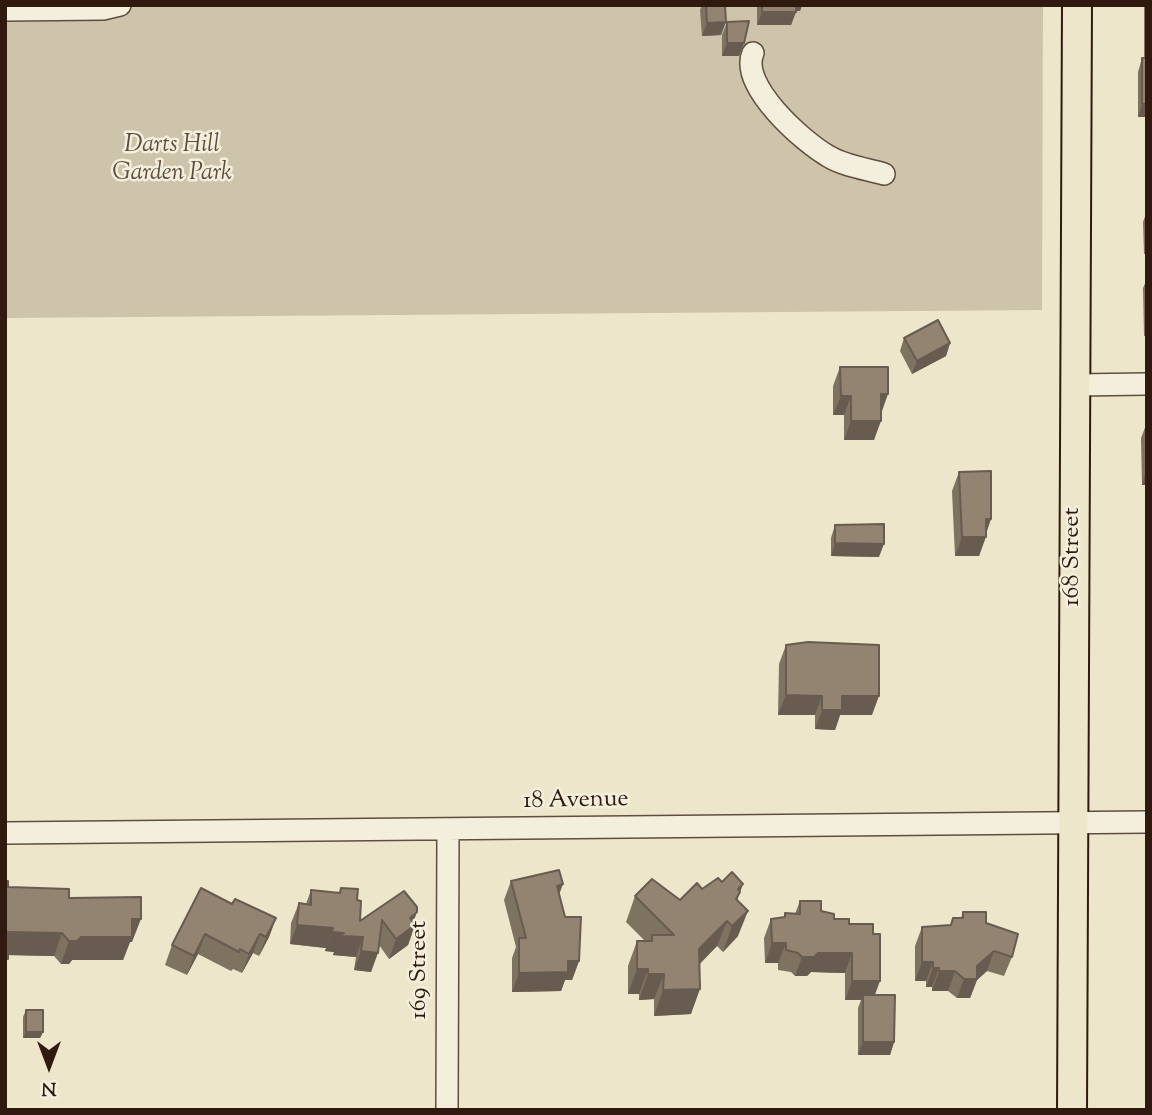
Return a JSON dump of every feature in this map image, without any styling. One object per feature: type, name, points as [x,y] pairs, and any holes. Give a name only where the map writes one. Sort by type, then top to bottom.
[{"type":"main road","name":"168 Street","points":[[1072,1110],[1077,5]]},
{"type":"street","points":[[5,10],[103,9],[120,5]]},
{"type":"street","points":[[753,53],[749,63],[751,69],[770,106],[782,119],[829,157],[884,174]]},
{"type":"street","points":[[1075,385],[1147,384]]},
{"type":"street","name":"18 Avenue","points":[[5,833],[1147,822]]},
{"type":"street","name":"169 Street","points":[[447,1110],[448,830]]},
{"type":"green space","name":"Darts Hill Garden Park","points":[[5,5],[1043,5],[1042,310],[5,318]]},
{"type":"building","points":[[706,5],[725,5],[726,22],[707,23]]},
{"type":"building","points":[[762,5],[796,5],[796,12],[762,12]]},
{"type":"building","points":[[749,21],[744,43],[727,43],[727,22]]},
{"type":"building","points":[[1142,58],[1147,58],[1147,104],[1142,104]]},
{"type":"building","points":[[938,320],[950,343],[917,361],[904,338]]},
{"type":"building","points":[[840,367],[888,367],[888,394],[881,394],[881,421],[851,421],[851,396],[841,396]]},
{"type":"building","points":[[1147,425],[1147,472],[1146,472]]},
{"type":"building","points":[[991,471],[991,519],[986,519],[986,537],[962,537],[959,472]]},
{"type":"building","points":[[884,524],[884,544],[835,543],[835,525]]},
{"type":"building","points":[[808,642],[879,645],[879,696],[842,696],[842,710],[822,710],[822,696],[786,695],[786,645]]},
{"type":"building","points":[[559,870],[563,884],[557,886],[565,917],[581,917],[579,961],[568,961],[568,972],[519,973],[519,938],[526,938],[511,881]]},
{"type":"building","points":[[732,872],[743,884],[738,889],[740,892],[736,899],[748,911],[732,926],[727,921],[699,949],[700,989],[663,990],[664,974],[648,974],[648,969],[637,969],[637,941],[652,941],[652,935],[674,935],[635,896],[652,879],[680,900],[697,883],[702,889],[718,878],[722,882]]},
{"type":"building","points":[[5,881],[8,881],[8,887],[69,889],[69,898],[141,897],[141,919],[132,919],[132,937],[81,937],[77,941],[69,941],[62,933],[8,932],[8,959],[5,959]]},
{"type":"building","points":[[201,888],[232,904],[235,899],[276,918],[266,937],[260,934],[249,954],[240,949],[239,952],[205,934],[194,956],[172,945]]},
{"type":"building","points":[[341,888],[358,889],[357,900],[361,901],[360,921],[404,891],[417,907],[417,912],[410,918],[415,925],[396,939],[382,920],[378,953],[361,951],[363,937],[340,936],[344,933],[332,932],[333,928],[297,925],[299,903],[311,905],[311,890],[340,893]]},
{"type":"building","points":[[800,901],[821,901],[821,911],[834,914],[834,919],[849,919],[849,924],[873,924],[873,934],[880,934],[880,981],[852,981],[852,953],[818,953],[814,957],[802,957],[786,950],[786,943],[772,943],[771,919],[785,917],[785,913],[800,914]]},
{"type":"building","points":[[963,912],[986,912],[986,923],[1018,934],[1012,957],[994,951],[977,966],[977,979],[964,979],[955,971],[939,971],[939,968],[933,968],[933,962],[922,962],[922,927],[951,925],[953,918],[963,918]]},
{"type":"building","points":[[863,995],[895,995],[894,1042],[863,1042]]},
{"type":"building","points":[[26,1010],[43,1010],[43,1032],[26,1032]]}]
